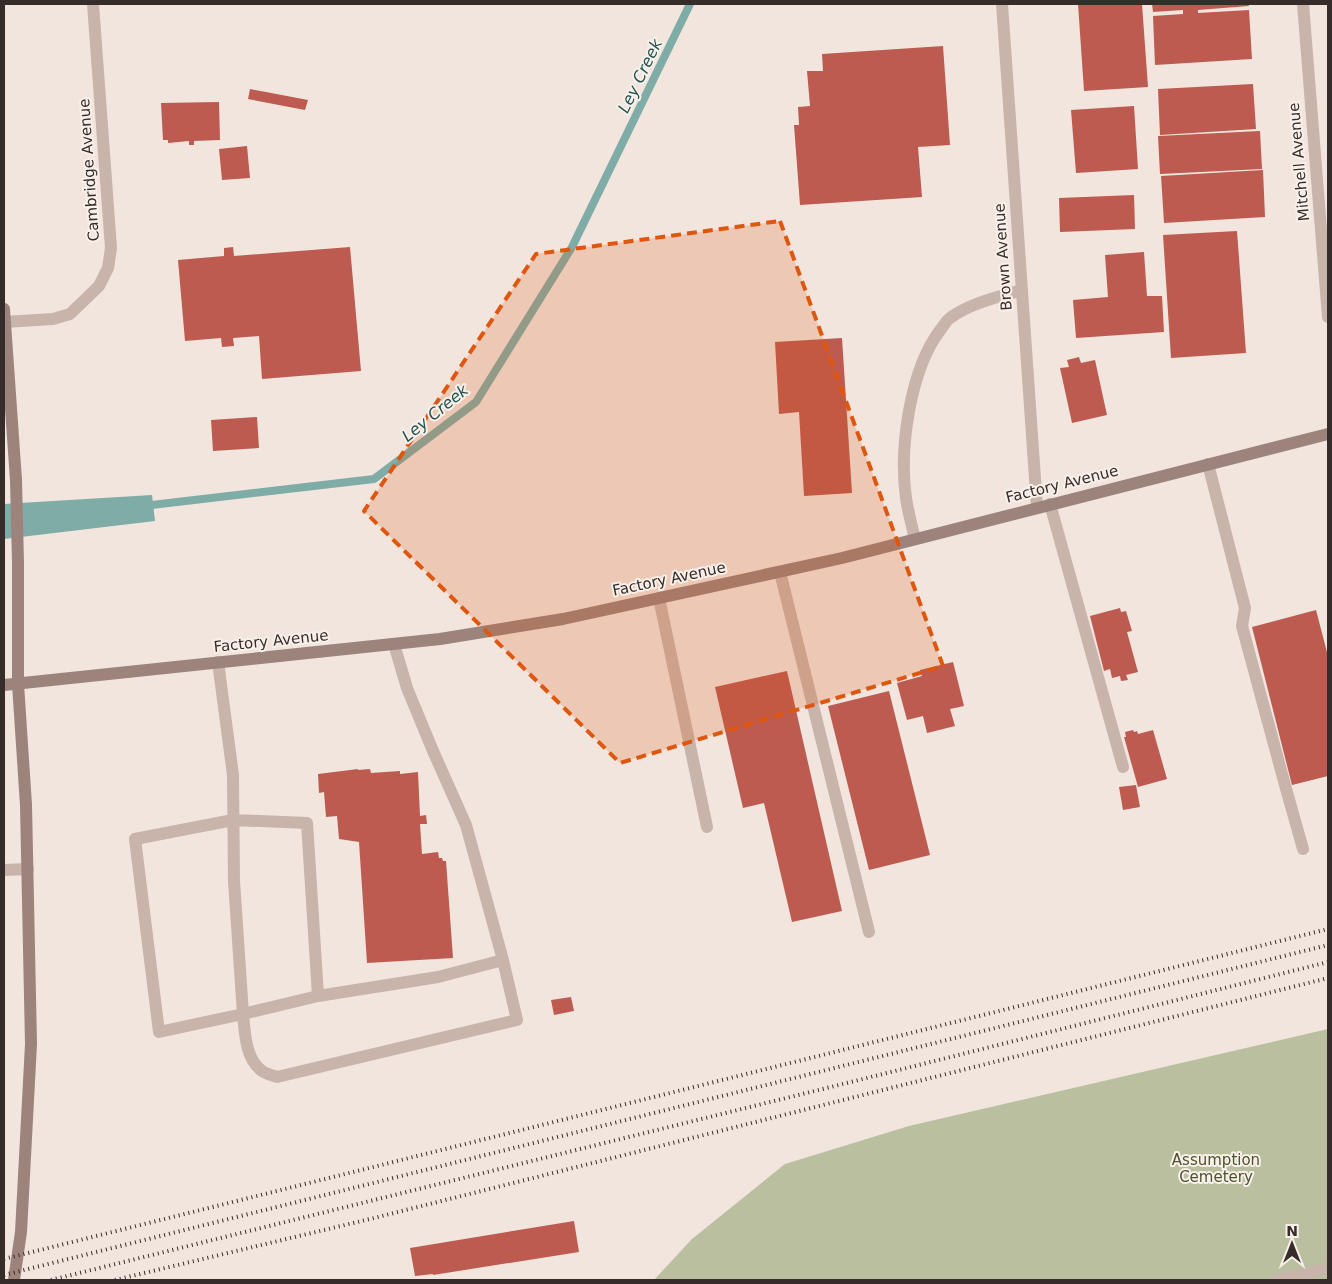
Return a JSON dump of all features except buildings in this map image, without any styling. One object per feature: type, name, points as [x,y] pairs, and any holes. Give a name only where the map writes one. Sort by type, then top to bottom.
[{"type":"street","name":"Cambridge Avenue","points":[[4,318],[53,319],[70,314],[99,286],[108,268],[111,248],[93,4]]},
{"type":"street","name":"Brown Avenue","points":[[1002,4],[1037,507]]},
{"type":"street","name":"Mitchell Avenue","points":[[1303,4],[1328,317]]},
{"type":"street","points":[[915,539],[906,497],[905,457],[908,420],[917,373],[931,342],[949,318],[974,305],[1022,290]]},
{"type":"street","points":[[4,318],[16,480],[18,684],[26,805],[31,1044],[21,1232],[14,1280]]},
{"type":"street","name":"Factory Avenue","points":[[4,684],[440,639],[563,619],[842,558],[1328,434]]},
{"type":"street","points":[[1208,464],[1245,608],[1242,626],[1303,849]]},
{"type":"street","points":[[1050,504],[1123,767]]},
{"type":"street","points":[[780,572],[868,932]]},
{"type":"street","points":[[659,598],[707,827]]},
{"type":"street","points":[[218,662],[233,775],[234,881],[242,1014],[247,1046],[252,1060],[262,1071],[277,1077],[516,1020],[503,960],[466,826],[432,751],[407,688],[394,644]]},
{"type":"street","points":[[318,996],[307,823],[234,820],[135,839],[159,1032],[318,996],[438,977],[503,960]]},
{"type":"street","points":[[4,870],[28,869]]},
{"type":"street","points":[[1277,1280],[1328,1268]]},
{"type":"highlighted area","points":[[780,221],[943,666],[620,763],[364,511],[536,254]]},
{"type":"green space","name":"Assumption Cemetery","points":[[1328,1029],[1328,1280],[654,1280],[692,1239],[785,1164],[909,1126]]},
{"type":"water","points":[[152,495],[155,521],[4,539],[4,504]]},
{"type":"waterway","name":"Ley Creek","points":[[143,506],[374,479],[476,402],[572,247],[690,4]]},
{"type":"railway","points":[[4,1259],[1328,929]]},
{"type":"railway","points":[[4,1275],[1328,945]]},
{"type":"railway","points":[[51,1280],[1328,962]]},
{"type":"railway","points":[[115,1280],[370,1219],[1328,978]]}]
